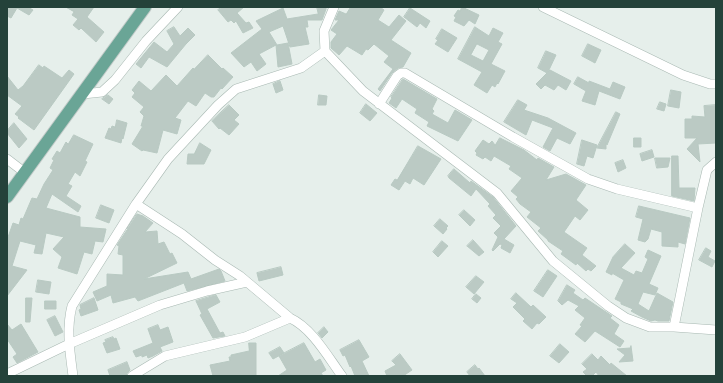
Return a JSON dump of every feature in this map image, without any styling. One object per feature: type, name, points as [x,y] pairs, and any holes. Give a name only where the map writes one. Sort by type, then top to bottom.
[{"type":"main road","points":[[7,197],[145,7]]},
{"type":"street","points":[[83,94],[102,92],[115,80],[146,41],[178,7]]},
{"type":"street","points":[[334,7],[324,32],[325,51],[363,90],[497,193],[553,261],[608,306],[626,318],[650,327],[716,330]]},
{"type":"street","points":[[543,7],[683,75],[710,84],[716,84]]},
{"type":"street","points":[[73,376],[69,344],[70,312],[72,306],[136,204],[168,159],[218,105],[236,89],[301,68],[325,51]]},
{"type":"street","points":[[380,104],[397,76],[400,73],[405,73],[513,137],[588,179],[617,189],[698,208]]},
{"type":"street","points":[[7,159],[24,172]]},
{"type":"street","points":[[674,327],[707,170],[716,162]]},
{"type":"street","points":[[136,204],[182,234],[215,260],[240,276],[290,318],[299,322],[322,348],[342,376]]},
{"type":"street","points":[[8,372],[160,305],[207,291],[247,282]]},
{"type":"street","points":[[132,376],[165,356],[245,337],[290,318]]},
{"type":"building","points":[[7,7],[28,7],[33,10],[29,15],[17,8],[11,18],[7,16]]},
{"type":"building","points":[[66,7],[94,7],[87,17],[104,32],[96,42],[81,28],[79,30],[73,25],[78,19],[72,15],[74,12]]},
{"type":"building","points":[[222,7],[244,7],[237,13],[246,23],[249,22],[253,28],[243,33],[236,21],[234,23],[231,20],[228,22],[218,10]]},
{"type":"building","points":[[317,7],[326,7],[326,9],[322,20],[307,20],[308,27],[305,27],[309,44],[290,47],[283,26],[269,32],[277,45],[288,43],[292,64],[278,67],[276,45],[259,54],[266,64],[257,71],[251,62],[244,67],[231,53],[262,29],[256,21],[283,8],[287,19],[318,14]]},
{"type":"building","points":[[351,7],[380,7],[384,10],[378,20],[389,27],[399,15],[406,21],[391,40],[411,53],[403,67],[398,68],[392,73],[380,91],[378,89],[393,69],[384,62],[389,56],[374,44],[368,50],[366,49],[362,55],[347,46],[339,55],[331,48],[331,42],[337,34],[331,30],[339,20],[335,20],[339,11],[346,14]]},
{"type":"building","points":[[462,7],[479,15],[475,24],[469,20],[464,26],[454,21],[456,17],[454,16]]},
{"type":"building","points":[[410,8],[430,21],[426,28],[420,23],[417,27],[404,17]]},
{"type":"building","points":[[174,27],[180,36],[188,28],[195,35],[167,67],[149,57],[141,68],[136,64],[154,42],[167,52],[174,44],[167,31]]},
{"type":"building","points":[[475,27],[489,36],[493,28],[503,33],[498,42],[502,44],[491,64],[505,71],[498,84],[497,83],[495,87],[492,85],[487,93],[474,85],[482,72],[458,59]],"holes":[[[477,44],[489,50],[483,61],[471,55]]]},
{"type":"building","points":[[442,29],[457,38],[448,52],[435,44],[438,40],[436,39]]},
{"type":"building","points":[[588,44],[601,50],[595,63],[582,56]]},
{"type":"building","points":[[546,51],[556,55],[548,72],[550,70],[571,81],[566,90],[558,85],[554,90],[545,85],[541,89],[536,84],[547,73],[538,68]]},
{"type":"building","points":[[208,55],[222,69],[223,68],[233,77],[214,97],[211,97],[205,93],[196,106],[188,101],[175,118],[181,120],[177,134],[163,130],[157,153],[142,151],[132,144],[143,126],[141,126],[144,116],[140,112],[144,107],[132,97],[135,93],[132,90],[139,81],[151,91],[166,75],[177,86],[193,68],[194,69]]},
{"type":"building","points":[[39,65],[43,68],[44,66],[62,78],[69,70],[74,74],[34,130],[15,114],[22,106],[7,95],[7,76],[18,90],[23,86]]},
{"type":"building","points":[[578,77],[589,83],[589,81],[610,89],[613,82],[625,87],[620,99],[599,91],[595,105],[582,101],[586,91],[574,84]]},
{"type":"building","points":[[403,79],[437,99],[432,109],[434,111],[432,114],[448,123],[455,110],[472,120],[458,141],[427,126],[429,122],[415,113],[417,109],[402,99],[396,108],[389,103],[392,98],[391,97]]},
{"type":"building","points":[[280,81],[283,90],[276,93],[273,84]]},
{"type":"building","points":[[671,90],[681,92],[679,108],[668,106]]},
{"type":"building","points":[[108,95],[113,99],[109,104],[102,99]]},
{"type":"building","points":[[319,95],[327,96],[326,105],[318,105]]},
{"type":"building","points":[[518,100],[527,105],[524,110],[548,118],[576,133],[570,144],[557,138],[550,151],[543,147],[553,128],[532,120],[526,135],[504,122]]},
{"type":"building","points":[[660,102],[666,104],[664,111],[657,109]]},
{"type":"building","points":[[366,104],[377,113],[370,121],[360,113]]},
{"type":"building","points":[[229,105],[239,115],[234,120],[239,124],[229,135],[220,128],[219,129],[212,121]]},
{"type":"building","points":[[716,105],[716,143],[698,144],[700,162],[687,149],[697,138],[685,138],[685,119],[692,119],[692,116],[705,117],[704,106]]},
{"type":"building","points":[[616,112],[620,114],[607,145],[606,142],[606,149],[597,148]]},
{"type":"building","points":[[117,120],[127,123],[121,143],[105,138],[109,128],[111,129],[112,126],[115,127]]},
{"type":"building","points":[[14,123],[27,139],[19,148],[7,133]]},
{"type":"building","points":[[74,135],[93,144],[85,161],[87,162],[80,176],[75,172],[68,184],[72,186],[66,196],[81,206],[78,212],[52,194],[46,208],[80,217],[80,227],[106,229],[103,242],[95,241],[92,254],[84,252],[77,274],[58,268],[62,257],[53,249],[64,237],[46,233],[42,254],[34,253],[36,245],[20,241],[12,266],[27,270],[7,296],[7,240],[13,223],[19,225],[21,218],[23,219],[32,198],[37,199],[53,170],[50,168],[54,160],[52,159],[57,151],[60,153],[66,142],[68,144]]},
{"type":"building","points":[[500,138],[524,150],[537,160],[538,158],[554,167],[546,180],[566,174],[586,185],[576,200],[588,210],[580,220],[575,216],[564,232],[587,248],[582,255],[596,266],[591,271],[588,269],[586,271],[577,263],[576,265],[561,254],[563,251],[548,241],[538,231],[541,228],[527,217],[531,212],[520,204],[516,199],[518,197],[511,191],[522,178],[509,169],[511,166],[494,156],[491,161],[485,157],[483,159],[476,155],[477,153],[475,151],[483,140],[489,144],[492,141],[495,145]]},
{"type":"building","points":[[634,138],[641,138],[641,147],[634,147]]},
{"type":"building","points":[[582,140],[597,145],[593,158],[587,156],[584,166],[577,164]]},
{"type":"building","points":[[200,143],[211,150],[204,164],[187,164],[188,154],[194,154]]},
{"type":"building","points":[[418,146],[441,159],[424,185],[413,178],[410,184],[405,181],[399,190],[391,185],[395,179],[397,180]]},
{"type":"building","points":[[652,150],[654,157],[642,161],[640,154]]},
{"type":"building","points":[[672,156],[678,156],[679,188],[695,188],[694,201],[672,196]]},
{"type":"building","points":[[655,158],[670,158],[668,167],[657,168]]},
{"type":"building","points":[[623,160],[626,168],[618,172],[615,163]]},
{"type":"building","points":[[454,169],[470,183],[471,181],[493,197],[516,226],[504,239],[514,245],[510,253],[501,248],[502,245],[500,244],[493,251],[492,250],[498,237],[494,233],[501,226],[493,218],[496,215],[488,206],[490,204],[476,189],[471,196],[449,178],[448,176]]},
{"type":"building","points":[[101,205],[114,210],[109,223],[96,218]]},
{"type":"building","points":[[639,206],[690,218],[685,244],[678,242],[678,247],[662,246],[662,232],[651,229],[648,239],[645,242],[638,240],[643,219],[636,217]]},
{"type":"building","points":[[464,210],[475,220],[470,226],[459,215]]},
{"type":"building","points":[[137,214],[153,223],[145,232],[157,231],[158,244],[164,242],[170,254],[172,253],[177,263],[144,279],[188,272],[191,279],[219,269],[225,281],[187,291],[184,283],[138,301],[135,297],[113,303],[111,295],[97,301],[93,292],[107,286],[107,274],[123,275],[123,255],[118,254],[119,246],[117,245],[127,230],[129,230],[127,229]]},
{"type":"building","points":[[440,219],[448,226],[443,234],[434,226]]},
{"type":"building","points":[[473,240],[484,252],[479,256],[467,246]]},
{"type":"building","points":[[442,241],[448,246],[438,257],[433,252]]},
{"type":"building","points":[[625,244],[635,253],[621,268],[634,275],[636,271],[642,273],[648,259],[645,257],[648,250],[661,256],[649,284],[658,288],[655,295],[643,292],[638,304],[649,311],[657,293],[673,302],[669,321],[651,321],[631,311],[633,309],[621,304],[621,302],[615,299],[624,280],[612,273],[612,275],[606,272],[613,257]]},
{"type":"building","points":[[706,248],[711,251],[708,257],[715,261],[712,267],[699,260]]},
{"type":"building","points":[[281,267],[283,275],[259,281],[257,273]]},
{"type":"building","points":[[548,270],[557,276],[543,297],[534,291]]},
{"type":"building","points":[[476,276],[484,282],[474,294],[466,287]]},
{"type":"building","points":[[38,280],[51,282],[49,294],[36,292]]},
{"type":"building","points":[[567,285],[575,290],[573,293],[583,300],[585,298],[612,316],[610,318],[619,325],[614,334],[624,341],[620,347],[595,331],[585,342],[575,334],[582,326],[580,325],[585,318],[575,310],[579,306],[568,300],[562,305],[558,301]]},
{"type":"building","points":[[516,293],[531,307],[533,305],[546,317],[539,324],[537,323],[532,329],[523,321],[525,319],[513,307],[517,303],[511,299]]},
{"type":"building","points":[[476,294],[481,298],[477,303],[472,299]]},
{"type":"building","points":[[216,295],[220,302],[207,309],[220,333],[223,332],[225,336],[213,338],[200,315],[202,314],[196,301]]},
{"type":"building","points":[[26,298],[32,298],[30,322],[26,322]]},
{"type":"building","points":[[94,298],[98,310],[81,316],[79,310],[81,309],[80,305]]},
{"type":"building","points":[[45,301],[56,301],[56,309],[45,309]]},
{"type":"building","points":[[55,316],[63,332],[55,336],[47,320]]},
{"type":"building","points":[[7,324],[12,330],[21,324],[38,352],[17,363],[13,357],[17,354],[7,339]]},
{"type":"building","points":[[158,325],[160,330],[168,327],[173,342],[160,347],[162,351],[153,356],[148,358],[147,355],[136,357],[133,351],[153,343],[148,329]]},
{"type":"building","points":[[324,327],[328,332],[322,338],[318,333]]},
{"type":"building","points":[[113,337],[114,339],[116,338],[120,349],[107,353],[103,343],[106,342],[105,340]]},
{"type":"building","points":[[359,340],[369,357],[362,361],[369,376],[355,376],[345,355],[343,356],[340,350]]},
{"type":"building","points":[[249,343],[256,343],[256,376],[213,376],[210,365],[230,361],[229,357],[231,357],[231,355],[249,351]]},
{"type":"building","points":[[304,343],[315,362],[320,359],[326,370],[321,373],[323,376],[278,376],[287,370],[279,356]]},
{"type":"building","points":[[560,344],[569,352],[559,363],[550,356]]},
{"type":"building","points":[[631,346],[633,361],[619,362],[625,355],[617,349],[630,348]]},
{"type":"building","points":[[280,347],[284,353],[273,359],[269,353]]},
{"type":"building","points":[[400,354],[412,370],[403,376],[387,376],[385,371],[396,365],[392,361]]},
{"type":"building","points":[[592,354],[598,360],[601,356],[610,365],[611,363],[627,376],[599,376],[596,372],[592,376],[587,376],[583,372],[587,369],[582,364]]},
{"type":"building","points":[[127,362],[130,370],[126,376],[110,376],[108,370]]},
{"type":"building","points":[[475,365],[485,376],[470,376],[467,372]]}]
